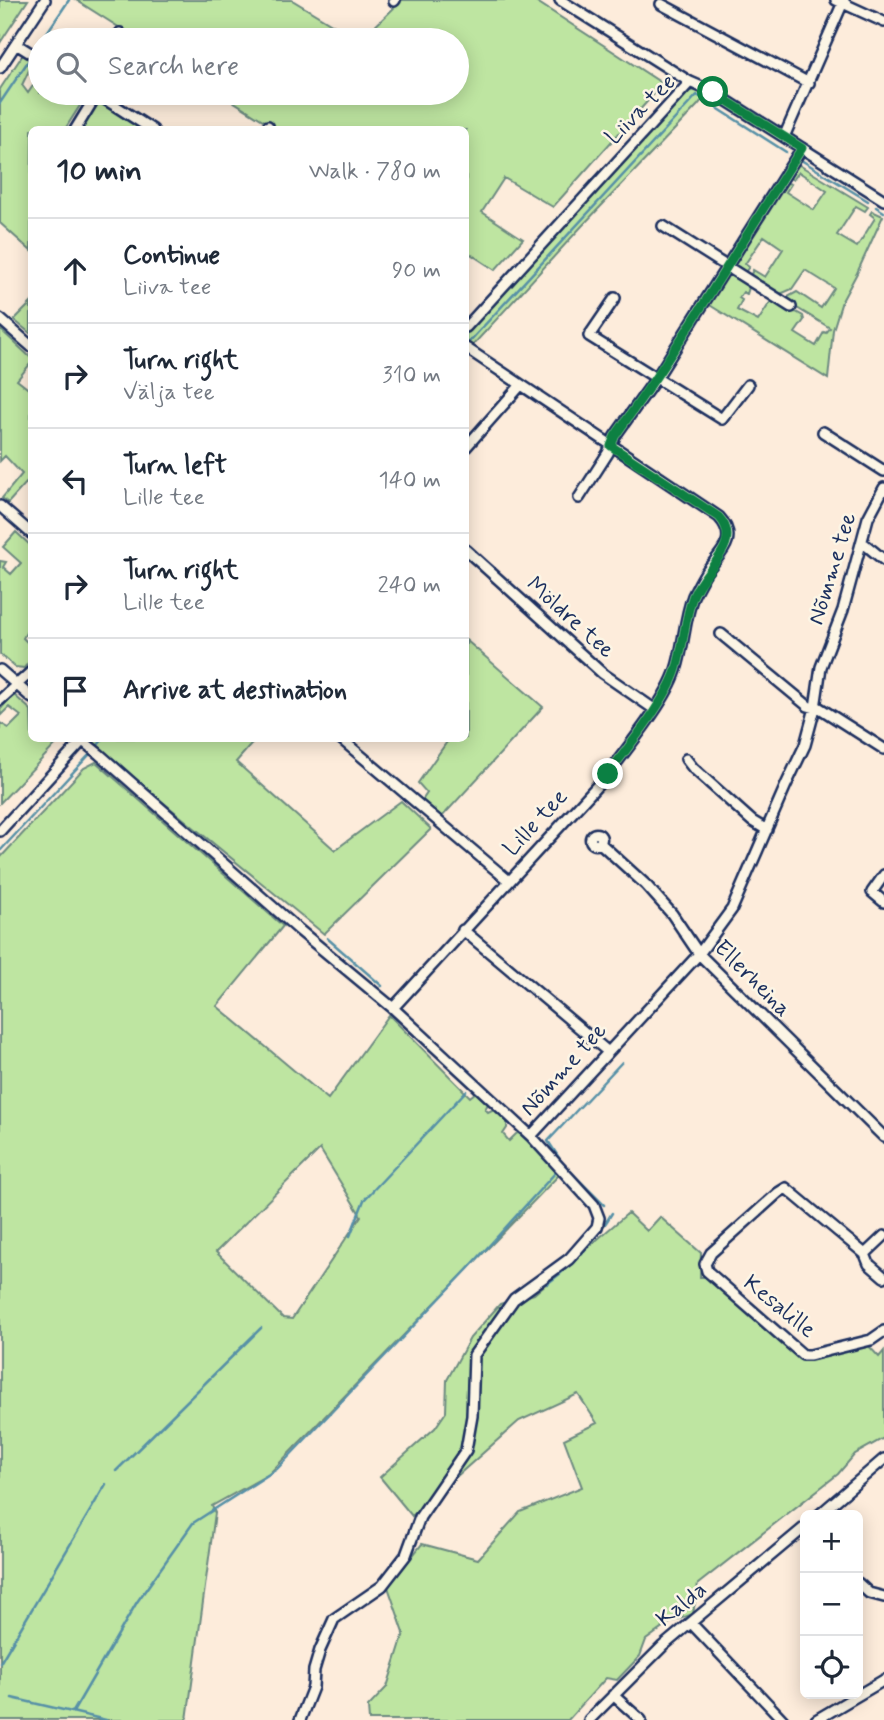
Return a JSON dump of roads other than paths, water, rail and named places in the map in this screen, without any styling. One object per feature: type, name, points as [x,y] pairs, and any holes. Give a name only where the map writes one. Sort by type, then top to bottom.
[{"type":"street","points":[[0,68],[45,0]]},
{"type":"street","points":[[560,0],[690,82]]},
{"type":"street","points":[[784,137],[809,83],[841,1],[884,22]]},
{"type":"street","points":[[661,4],[809,83]]},
{"type":"street","points":[[16,44],[28,52]]},
{"type":"street","name":"Liiva tee","points":[[469,322],[690,82],[713,92],[884,200]]},
{"type":"street","points":[[77,126],[90,105]]},
{"type":"street","points":[[113,105],[147,126]]},
{"type":"street","points":[[579,498],[615,436],[729,267],[802,148]]},
{"type":"street","points":[[663,226],[791,307]]},
{"type":"street","points":[[615,298],[589,336],[722,419],[748,385]]},
{"type":"street","points":[[0,319],[28,343]]},
{"type":"street","name":"Lille tee","points":[[393,1008],[608,774],[654,709],[675,673],[693,597],[707,572],[726,548],[728,530],[719,517],[469,350]]},
{"type":"street","points":[[469,444],[520,386]]},
{"type":"street","points":[[823,432],[884,471]]},
{"type":"street","name":"Nõmme tee","points":[[300,1720],[313,1688],[314,1670],[320,1650],[334,1619],[382,1586],[405,1555],[421,1517],[466,1450],[472,1416],[474,1355],[514,1299],[569,1259],[597,1227],[598,1213],[594,1205],[531,1136],[699,954],[732,909],[805,745],[815,707],[821,667],[843,610],[868,518],[884,488]]},
{"type":"street","points":[[0,506],[28,530]]},
{"type":"street","points":[[862,542],[884,560]]},
{"type":"street","name":"Möldre tee","points":[[469,554],[602,673],[654,709]]},
{"type":"street","points":[[721,635],[808,706],[815,707],[884,749]]},
{"type":"street","points":[[0,670],[28,694]]},
{"type":"street","points":[[0,700],[28,674]]},
{"type":"street","points":[[0,831],[80,742]]},
{"type":"street","points":[[84,742],[299,930],[393,1008],[531,1136]]},
{"type":"street","points":[[345,742],[509,881]]},
{"type":"street","points":[[686,759],[752,821],[767,830]]},
{"type":"street","name":"Ellerheina","points":[[600,843],[646,885],[672,914],[699,954],[884,1137]]},
{"type":"street","points":[[884,875],[872,892],[884,902]]},
{"type":"street","points":[[463,930],[607,1051]]},
{"type":"street","name":"Kesalille","points":[[865,1254],[786,1188],[707,1259],[705,1265],[803,1355],[871,1340],[884,1331]]},
{"type":"street","points":[[884,1236],[865,1254],[869,1264],[884,1277]]},
{"type":"street","points":[[825,1510],[884,1459]]},
{"type":"street","name":"Kalda","points":[[589,1720],[663,1646],[800,1531]]},
{"type":"street","points":[[863,1588],[869,1593],[884,1597]]},
{"type":"street","points":[[692,1623],[783,1720]]},
{"type":"street","points":[[816,1720],[883,1681]]},
{"type":"street","points":[[613,1695],[641,1720]]},
{"type":"waterway","points":[[50,28],[69,0]]},
{"type":"waterway","points":[[0,103],[28,61]]},
{"type":"waterway","points":[[469,342],[697,95],[786,152]]},
{"type":"waterway","points":[[801,160],[868,201]]},
{"type":"waterway","points":[[876,207],[884,212]]},
{"type":"waterway","points":[[0,851],[90,754]]},
{"type":"waterway","points":[[327,938],[382,986]]},
{"type":"waterway","points":[[604,1205],[563,1164],[548,1141],[622,1062]]},
{"type":"waterway","points":[[350,1236],[364,1200],[466,1091]]},
{"type":"waterway","points":[[73,1712],[137,1602],[193,1523],[277,1469],[467,1270],[556,1172]]},
{"type":"waterway","points":[[547,1284],[583,1252],[612,1213]]},
{"type":"waterway","points":[[116,1471],[261,1328]]},
{"type":"waterway","points":[[0,1663],[106,1484]]},
{"type":"waterway","points":[[12,1698],[106,1720]]}]
